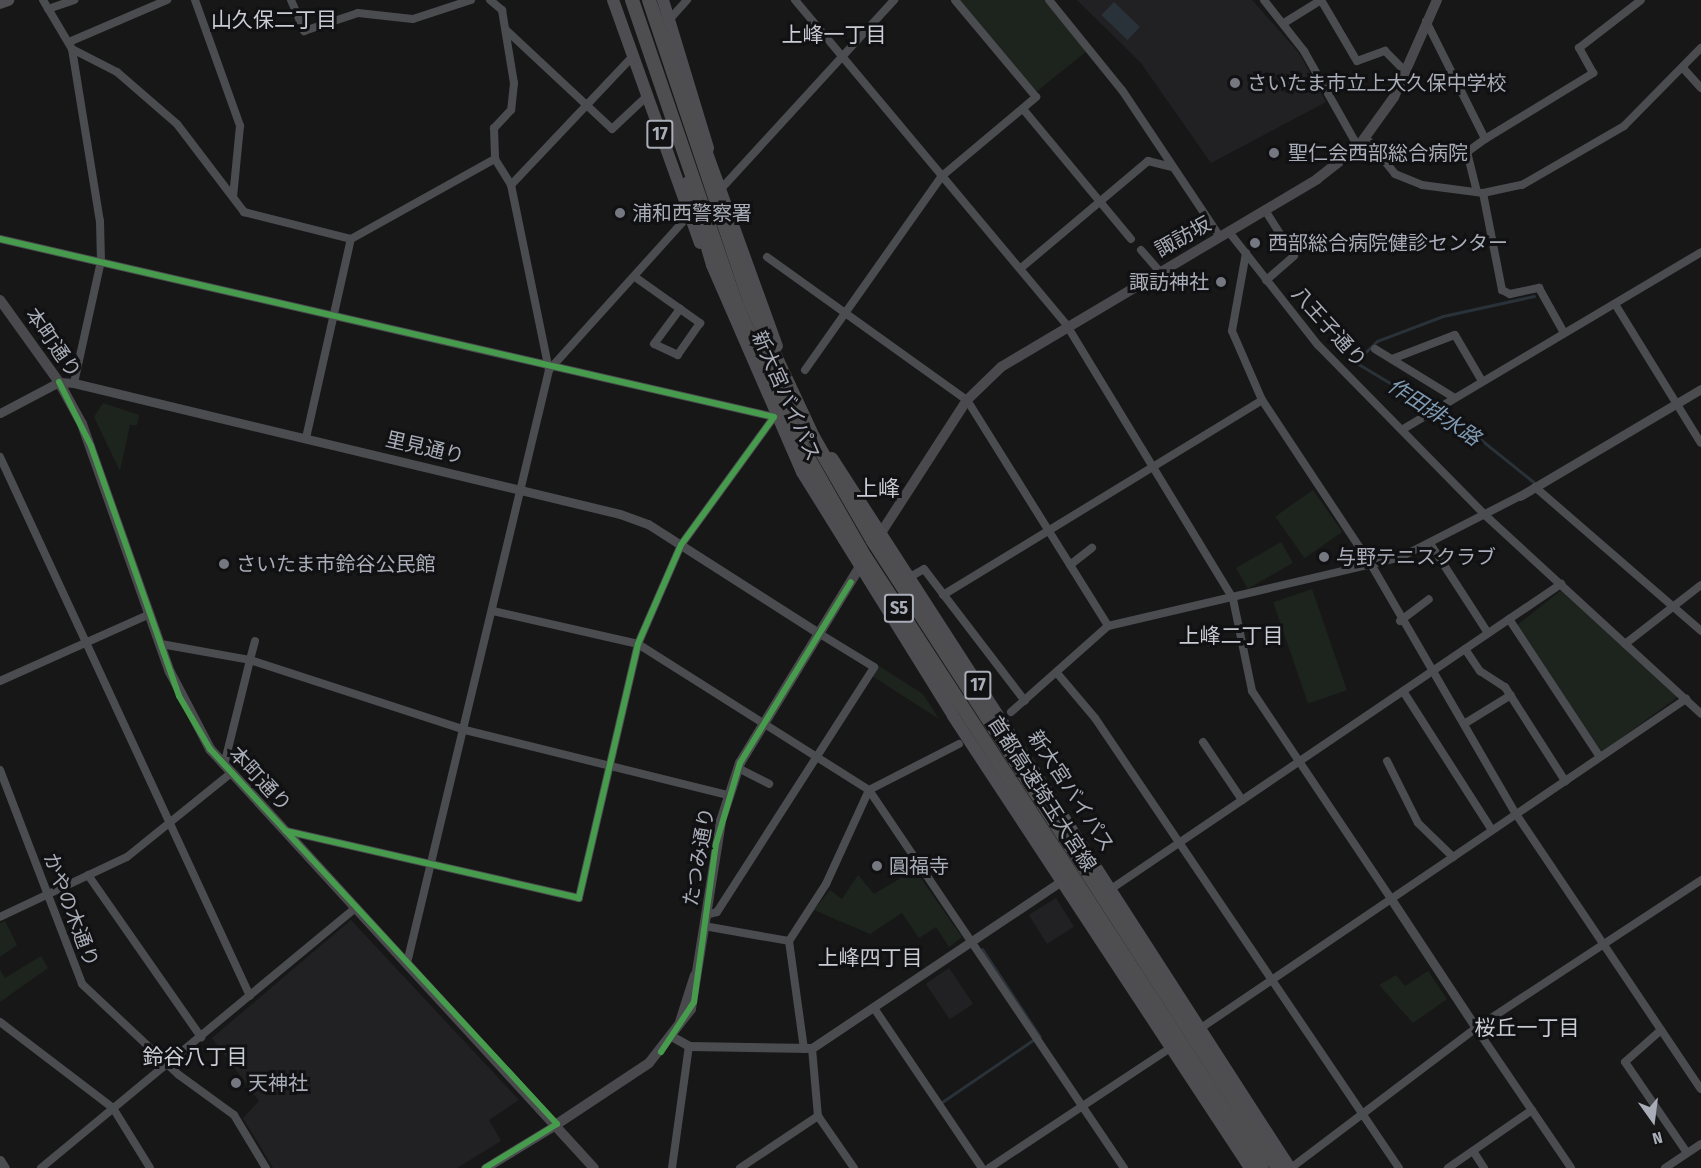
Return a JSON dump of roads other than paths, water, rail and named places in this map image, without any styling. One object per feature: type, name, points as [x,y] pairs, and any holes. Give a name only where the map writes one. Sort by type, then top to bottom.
[{"type":"highway","points":[[0,3],[8,0]]},
{"type":"highway","name":"17","points":[[613,0],[688,220],[712,265]]},
{"type":"highway","name":"新大宮バイパス","points":[[632,0],[712,265],[774,417],[860,567],[1170,1049],[1250,1168]]},
{"type":"highway","name":"首都高速埼玉大宮線","points":[[632,0],[738,309],[801,445],[869,562],[1262,1168]]},
{"type":"highway","name":"新大宮バイパス","points":[[649,0],[802,403],[880,535],[1291,1168]]},
{"type":"highway","name":"首都高速埼玉大宮線","points":[[649,0],[750,302],[842,490],[1278,1168]]},
{"type":"highway","points":[[657,0],[688,114]]},
{"type":"highway","name":"17","points":[[663,0],[716,177]]},
{"type":"main road","name":"諏訪坂","points":[[1066,324],[1317,179],[1358,147],[1367,139],[1405,71],[1437,0]]},
{"type":"main road","name":"本町通り","points":[[0,300],[59,382],[91,446],[179,696],[228,769],[557,1124],[594,1168]]},
{"type":"main road","name":"たつみ通り","points":[[557,1124],[636,1074],[673,1037],[697,972],[728,795],[738,768],[860,567],[967,400],[1019,354],[1066,324]]},
{"type":"street","points":[[43,0],[70,45],[100,221],[101,261],[74,383]]},
{"type":"street","points":[[48,9],[74,0]]},
{"type":"street","points":[[70,45],[167,0]]},
{"type":"street","points":[[195,0],[240,126],[233,196]]},
{"type":"street","points":[[291,0],[304,31],[358,13],[412,19],[467,1]]},
{"type":"street","points":[[408,963],[549,369],[511,185],[495,159],[494,128],[511,110],[513,83],[502,10],[490,0]]},
{"type":"street","points":[[669,20],[687,0]]},
{"type":"street","points":[[795,0],[1066,324],[1233,599],[1252,691],[1571,1168]]},
{"type":"street","points":[[720,190],[894,0]]},
{"type":"street","points":[[805,370],[942,176],[1036,97],[956,0]]},
{"type":"street","name":"八王子通り","points":[[1048,0],[1122,90],[1172,167],[1225,234],[1246,253],[1318,345],[1405,428],[1486,516],[1686,699]]},
{"type":"street","points":[[1264,0],[1284,23],[1358,147]]},
{"type":"street","points":[[1284,23],[1320,0],[1357,61],[1385,51],[1405,71]]},
{"type":"street","points":[[1564,333],[1539,288],[1502,290],[1480,192],[1467,153],[1485,139],[1593,73],[1579,48],[1641,0]]},
{"type":"street","points":[[1426,21],[1485,139]]},
{"type":"street","points":[[505,29],[612,129],[647,96]]},
{"type":"street","points":[[70,45],[117,72],[177,124],[244,212],[351,239],[495,159]]},
{"type":"street","points":[[1367,139],[1395,174],[1422,185],[1480,192],[1522,185],[1599,143],[1683,68],[1701,48]]},
{"type":"street","points":[[511,185],[633,56]]},
{"type":"street","points":[[1683,68],[1701,88]]},
{"type":"street","points":[[1023,109],[1131,239]]},
{"type":"street","points":[[1021,268],[1148,161],[1172,167]]},
{"type":"street","points":[[549,369],[688,220],[695,205]]},
{"type":"street","points":[[1265,210],[1294,256],[1266,279]]},
{"type":"street","points":[[0,239],[101,261],[549,369],[774,417],[681,545],[638,645],[579,898],[286,831]]},
{"type":"street","points":[[306,438],[351,239]]},
{"type":"street","points":[[1141,250],[1159,272]]},
{"type":"street","points":[[1405,428],[1453,397],[1701,252]]},
{"type":"street","points":[[1246,253],[1232,331],[1262,400],[1372,566],[1400,621],[1433,670],[1516,814],[1701,1089]]},
{"type":"street","points":[[766,257],[967,400],[1108,626]]},
{"type":"street","points":[[635,277],[700,323],[678,355],[654,344],[680,309]]},
{"type":"street","points":[[1615,304],[1675,405],[1701,443]]},
{"type":"street","points":[[1392,359],[1455,335],[1482,381]]},
{"type":"street","points":[[1376,348],[1453,397]]},
{"type":"street","points":[[0,413],[59,382]]},
{"type":"street","name":"里見通り","points":[[59,382],[74,383],[636,518],[820,634]]},
{"type":"street","points":[[1011,711],[1058,673],[1108,626],[1372,566],[1431,545],[1535,488],[1701,389]]},
{"type":"street","points":[[943,595],[1262,400]]},
{"type":"street","points":[[0,457],[250,996]]},
{"type":"street","points":[[1535,488],[1671,609],[1701,631]]},
{"type":"street","points":[[1431,545],[1488,633]]},
{"type":"street","points":[[1070,565],[1092,548]]},
{"type":"street","points":[[908,578],[924,569],[1024,701]]},
{"type":"street","points":[[1111,889],[1561,584]]},
{"type":"street","points":[[1625,644],[1701,585]]},
{"type":"street","points":[[1400,621],[1429,599]]},
{"type":"street","points":[[493,611],[638,645],[869,790],[973,941],[1122,1167]]},
{"type":"street","points":[[0,681],[85,641],[150,614]]},
{"type":"street","points":[[1509,619],[1600,757]]},
{"type":"street","points":[[705,920],[717,912],[874,667],[820,634]]},
{"type":"street","points":[[0,917],[127,857],[171,824],[228,769],[255,641]]},
{"type":"street","points":[[161,644],[250,660],[465,730],[728,795]]},
{"type":"street","points":[[1465,649],[1480,671],[1511,695],[1565,781]]},
{"type":"street","points":[[1058,673],[1180,843],[1399,1168]]},
{"type":"street","points":[[1403,691],[1492,830]]},
{"type":"street","points":[[1464,724],[1511,695]]},
{"type":"street","points":[[989,1168],[1170,1049],[1686,699],[1701,714]]},
{"type":"street","points":[[1203,742],[1242,800]]},
{"type":"street","points":[[854,1168],[818,1116],[789,941],[826,884],[869,790],[958,744]]},
{"type":"street","points":[[1387,761],[1418,822],[1453,857]]},
{"type":"street","points":[[738,768],[770,784]]},
{"type":"street","name":"かやの木通り","points":[[0,770],[82,984],[168,1065],[234,1115],[266,1168]]},
{"type":"street","points":[[88,875],[201,1037]]},
{"type":"street","points":[[1291,1168],[1365,1115],[1476,1028],[1701,880]]},
{"type":"street","points":[[673,1037],[689,1046],[808,1048],[874,1008],[1061,881]]},
{"type":"street","points":[[41,1168],[356,907]]},
{"type":"street","points":[[705,920],[789,941]]},
{"type":"street","points":[[874,1008],[982,1168]]},
{"type":"street","points":[[0,1022],[113,1108],[150,1168]]},
{"type":"street","points":[[1661,1030],[1625,1062],[1687,1154]]},
{"type":"street","points":[[672,1168],[689,1046]]},
{"type":"street","points":[[1448,1168],[1532,1110]]},
{"type":"street","points":[[740,1168],[818,1116]]},
{"type":"street","name":"たつみ通り","points":[[485,1168],[557,1124]]},
{"type":"street","points":[[1665,1168],[1701,1144]]},
{"type":"street","points":[[1473,1151],[1484,1168]]},
{"type":"street","points":[[0,1160],[5,1168]]},
{"type":"waterway","name":"作田排水路","points":[[1534,296],[1443,316],[1377,341],[1355,362],[1470,431],[1536,484]]},
{"type":"waterway","points":[[982,949],[1040,1037]]},
{"type":"waterway","points":[[942,1102],[1033,1040]]},
{"type":"place","name":"さいたま市立上大久保中学校","points":[[1235,83]]},
{"type":"place","name":"聖仁会西部総合病院","points":[[1274,153]]},
{"type":"place","name":"浦和西警察署","points":[[620,213]]},
{"type":"place","name":"西部総合病院健診センター","points":[[1255,243]]},
{"type":"place","name":"諏訪神社","points":[[1221,282]]},
{"type":"place","name":"与野テニスクラブ","points":[[1324,557]]},
{"type":"place","name":"さいたま市鈴谷公民館","points":[[224,564]]},
{"type":"place","name":"圓福寺","points":[[877,866]]},
{"type":"place","name":"天神社","points":[[236,1083]]},
{"type":"district","name":"山久保二丁目","points":[[274,20]]},
{"type":"district","name":"上峰一丁目","points":[[834,35]]},
{"type":"district","name":"上峰","points":[[878,489]]},
{"type":"district","name":"上峰二丁目","points":[[1231,636]]},
{"type":"district","name":"上峰四丁目","points":[[870,958]]},
{"type":"district","name":"桜丘一丁目","points":[[1527,1028]]},
{"type":"district","name":"鈴谷八丁目","points":[[195,1057]]}]
